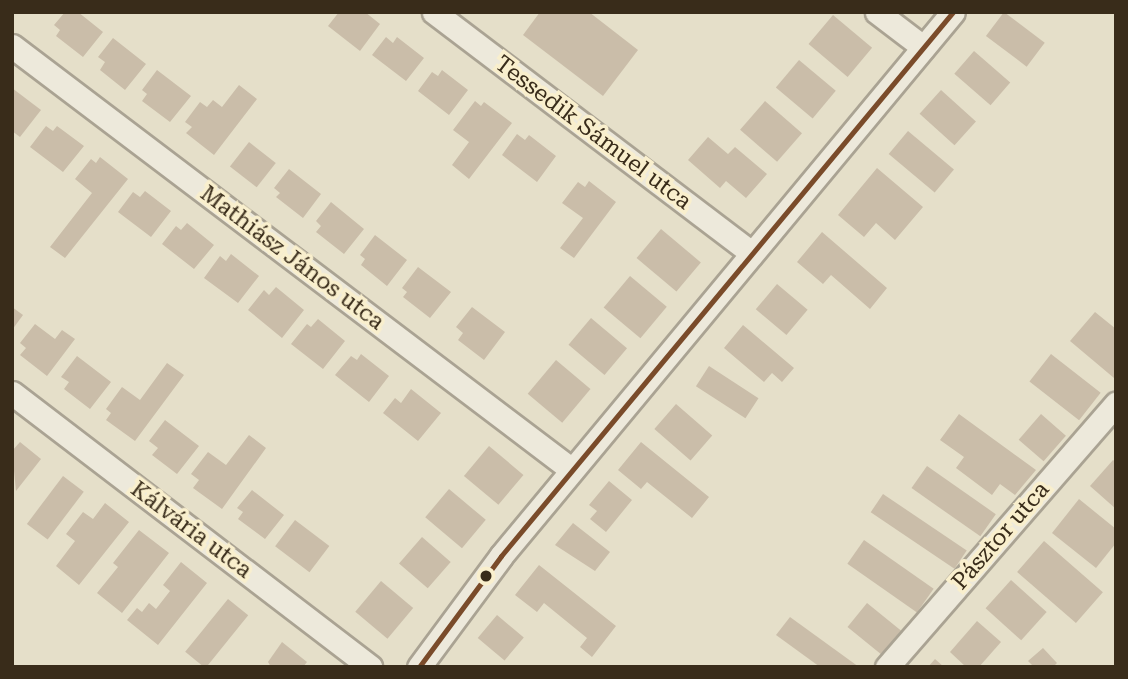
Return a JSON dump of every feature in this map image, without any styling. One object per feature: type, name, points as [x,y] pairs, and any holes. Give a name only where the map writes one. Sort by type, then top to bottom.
[{"type":"street","name":"Tessedik Sámuel utca","points":[[434,12],[752,253]]},
{"type":"street","points":[[877,12],[923,47]]},
{"type":"street","points":[[419,667],[572,470],[953,12]]},
{"type":"street","name":"Mathiász János utca","points":[[12,46],[572,470]]},
{"type":"street","name":"Kálvária utca","points":[[12,393],[370,667]]},
{"type":"street","name":"Pásztor utca","points":[[887,667],[1116,404]]},
{"type":"building","points":[[65,12],[78,12],[103,32],[83,57],[56,36],[60,30],[54,25]]},
{"type":"building","points":[[339,12],[365,12],[380,24],[360,51],[328,26]]},
{"type":"building","points":[[540,12],[589,12],[638,50],[603,96],[523,35]]},
{"type":"building","points":[[1004,12],[1045,43],[1027,67],[986,36]]},
{"type":"building","points":[[833,15],[872,48],[848,77],[809,44]]},
{"type":"building","points":[[386,37],[393,43],[397,37],[424,58],[406,81],[372,55]]},
{"type":"building","points":[[113,38],[146,64],[125,90],[100,70],[105,62],[98,57]]},
{"type":"building","points":[[974,51],[1010,82],[991,105],[954,74]]},
{"type":"building","points":[[799,60],[836,91],[813,118],[776,88]]},
{"type":"building","points":[[157,70],[191,96],[170,122],[142,101],[147,94],[142,90]]},
{"type":"building","points":[[442,70],[468,90],[449,115],[418,91],[432,72],[438,76]]},
{"type":"building","points":[[239,85],[257,99],[214,155],[186,133],[192,127],[185,122],[200,102],[207,107],[213,100],[222,107]]},
{"type":"building","points":[[12,88],[41,110],[20,137],[12,131]]},
{"type":"building","points":[[941,90],[976,121],[955,145],[920,114]]},
{"type":"building","points":[[475,101],[481,106],[484,102],[512,123],[469,179],[452,165],[469,142],[453,130]]},
{"type":"building","points":[[765,101],[802,133],[777,162],[740,130]]},
{"type":"building","points":[[46,126],[53,131],[57,126],[84,146],[63,172],[30,147]]},
{"type":"building","points":[[908,131],[954,170],[935,193],[889,154]]},
{"type":"building","points":[[517,134],[525,140],[529,135],[556,156],[537,182],[502,155]]},
{"type":"building","points":[[708,137],[728,154],[735,147],[767,174],[746,198],[726,181],[720,188],[688,160]]},
{"type":"building","points":[[249,142],[276,163],[257,187],[230,166]]},
{"type":"building","points":[[100,157],[128,179],[65,258],[50,247],[92,193],[75,179],[91,159],[96,163]]},
{"type":"building","points":[[877,168],[923,207],[895,240],[876,223],[864,237],[838,215]]},
{"type":"building","points":[[289,169],[321,194],[303,218],[276,197],[280,193],[274,188]]},
{"type":"building","points":[[589,181],[616,202],[574,258],[560,248],[583,218],[562,203],[578,182],[585,187]]},
{"type":"building","points":[[145,191],[171,211],[151,237],[118,212],[133,192],[140,197]]},
{"type":"building","points":[[331,202],[364,229],[344,254],[316,232],[321,226],[316,221]]},
{"type":"building","points":[[187,223],[214,245],[194,269],[162,244],[176,226],[181,230]]},
{"type":"building","points":[[661,229],[701,262],[676,292],[637,258]]},
{"type":"building","points":[[822,232],[887,288],[870,309],[831,275],[823,284],[797,262]]},
{"type":"building","points":[[375,235],[407,260],[387,286],[361,265],[365,259],[360,255]]},
{"type":"building","points":[[231,254],[259,276],[238,303],[204,278],[220,256],[226,261]]},
{"type":"building","points":[[418,267],[451,292],[430,318],[403,297],[407,292],[402,288]]},
{"type":"building","points":[[630,276],[667,307],[640,338],[604,307]]},
{"type":"building","points":[[777,284],[808,310],[786,335],[756,309]]},
{"type":"building","points":[[276,287],[304,310],[282,338],[248,310],[264,290],[269,295]]},
{"type":"building","points":[[12,307],[23,315],[12,330]]},
{"type":"building","points":[[472,307],[505,332],[484,360],[458,340],[463,333],[456,327]]},
{"type":"building","points":[[1095,312],[1116,329],[1114,378],[1070,341]]},
{"type":"building","points":[[591,318],[627,348],[605,375],[569,345]]},
{"type":"building","points":[[318,319],[345,341],[323,369],[291,344],[307,324],[311,327]]},
{"type":"building","points":[[35,324],[55,339],[62,330],[75,339],[47,376],[20,355],[26,348],[20,343]]},
{"type":"building","points":[[743,325],[794,368],[782,382],[772,373],[764,382],[724,348]]},
{"type":"building","points":[[361,354],[389,376],[369,402],[335,375],[351,356],[357,360]]},
{"type":"building","points":[[1051,354],[1101,393],[1079,420],[1029,382]]},
{"type":"building","points":[[77,356],[111,382],[90,409],[64,389],[69,382],[61,377]]},
{"type":"building","points":[[556,360],[590,389],[562,423],[528,394]]},
{"type":"building","points":[[167,363],[184,375],[135,441],[106,420],[111,413],[106,409],[122,387],[140,400]]},
{"type":"building","points":[[709,366],[758,398],[745,418],[696,386]]},
{"type":"building","points":[[411,389],[441,413],[418,441],[383,413],[395,398],[401,403]]},
{"type":"building","points":[[676,404],[712,435],[691,460],[654,429]]},
{"type":"building","points":[[959,414],[1036,470],[1015,495],[1000,484],[992,495],[956,468],[964,457],[940,440]]},
{"type":"building","points":[[1041,414],[1066,436],[1044,461],[1019,440]]},
{"type":"building","points":[[165,420],[199,446],[177,474],[152,455],[158,448],[149,441]]},
{"type":"building","points":[[249,435],[266,448],[222,509],[193,488],[199,480],[191,474],[208,452],[226,465]]},
{"type":"building","points":[[20,442],[41,459],[16,491],[12,451]]},
{"type":"building","points":[[641,442],[709,497],[692,518],[647,482],[641,489],[618,470]]},
{"type":"building","points":[[489,446],[523,475],[498,505],[464,476]]},
{"type":"building","points":[[1113,460],[1116,462],[1116,509],[1090,486]]},
{"type":"building","points":[[927,466],[996,514],[980,536],[912,488]]},
{"type":"building","points":[[63,476],[84,492],[48,540],[27,524]]},
{"type":"building","points":[[609,481],[632,500],[606,532],[590,519],[597,511],[589,505]]},
{"type":"building","points":[[449,489],[486,520],[462,548],[425,517]]},
{"type":"building","points":[[252,490],[284,515],[265,539],[238,519],[243,512],[237,508]]},
{"type":"building","points":[[883,494],[967,550],[954,569],[871,512]]},
{"type":"building","points":[[1079,499],[1116,529],[1116,543],[1096,568],[1052,533]]},
{"type":"building","points":[[105,503],[129,522],[79,585],[56,566],[75,541],[66,534],[83,512],[93,519]]},
{"type":"building","points":[[295,520],[329,546],[309,572],[275,546]]},
{"type":"building","points":[[573,523],[610,552],[595,571],[555,545]]},
{"type":"building","points":[[139,530],[169,553],[122,613],[97,593],[118,567],[113,563]]},
{"type":"building","points":[[422,537],[451,562],[428,588],[399,563]]},
{"type":"building","points":[[864,540],[934,589],[917,613],[847,564]]},
{"type":"building","points":[[1044,541],[1103,592],[1076,623],[1017,572]]},
{"type":"building","points":[[181,562],[207,583],[158,645],[127,620],[137,608],[142,612],[149,603],[156,609],[170,591],[163,585]]},
{"type":"building","points":[[539,565],[616,626],[592,657],[580,647],[587,638],[544,603],[537,612],[515,595]]},
{"type":"building","points":[[1011,580],[1047,612],[1021,640],[986,608]]},
{"type":"building","points":[[381,581],[413,608],[387,639],[355,612]]},
{"type":"building","points":[[228,599],[248,615],[206,667],[185,652]]},
{"type":"building","points":[[867,603],[901,631],[882,655],[847,627]]},
{"type":"building","points":[[497,615],[524,637],[505,660],[478,638]]},
{"type":"building","points":[[790,617],[859,667],[820,667],[776,635]]},
{"type":"building","points":[[977,621],[1001,642],[979,667],[966,667],[950,652]]},
{"type":"building","points":[[282,642],[307,662],[303,667],[271,667],[268,662]]},
{"type":"building","points":[[1043,648],[1057,663],[1053,667],[1034,667],[1028,661]]},
{"type":"building","points":[[935,659],[944,667],[928,667]]},
{"type":"transit line","points":[[419,667],[501,556],[953,12]]}]
